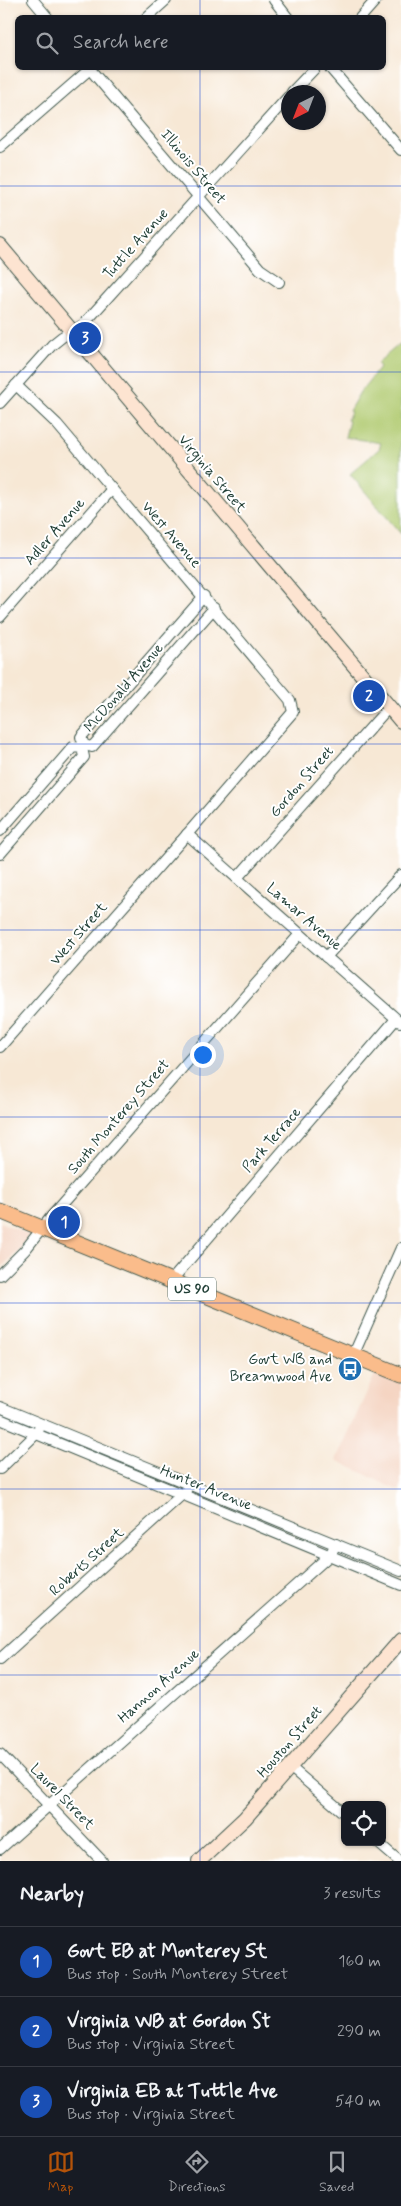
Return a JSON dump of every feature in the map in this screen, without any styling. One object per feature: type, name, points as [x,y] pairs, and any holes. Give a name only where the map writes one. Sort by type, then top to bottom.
[{"type":"main road","name":"US 90","points":[[0,1211],[401,1375]]},
{"type":"street","points":[[33,0],[46,15]]},
{"type":"street","points":[[149,15],[166,0]]},
{"type":"street","points":[[274,0],[286,15]]},
{"type":"street","points":[[363,15],[376,0]]},
{"type":"street","points":[[0,147],[88,70]]},
{"type":"street","name":"Illinois Street","points":[[92,70],[260,269],[279,282]]},
{"type":"street","points":[[298,85],[312,70]]},
{"type":"street","points":[[332,70],[401,150]]},
{"type":"street","name":"Tuttle Avenue","points":[[0,403],[52,345],[82,326],[281,105]]},
{"type":"street","name":"Virginia Street","points":[[0,246],[401,721]]},
{"type":"street","name":"West Avenue","points":[[16,385],[57,424],[204,596],[290,700],[293,712]]},
{"type":"street","name":"Adler Avenue","points":[[0,617],[112,489]]},
{"type":"street","name":"McDonald Avenue","points":[[204,596],[81,737],[84,745],[92,747],[214,608]]},
{"type":"street","name":"Gordon Street","points":[[237,878],[388,706]]},
{"type":"street","name":"West Street","points":[[0,1047],[293,712]]},
{"type":"street","name":"McDonald Avenue","points":[[0,831],[73,747],[82,748],[84,757],[0,854]]},
{"type":"street","name":"Lamar Avenue","points":[[183,838],[237,878],[399,1021]]},
{"type":"street","points":[[326,957],[401,874]]},
{"type":"street","name":"South Monterey Street","points":[[0,1275],[26,1250],[43,1228],[300,934]]},
{"type":"street","name":"Park Terrace","points":[[171,1280],[399,1021]]},
{"type":"street","points":[[352,1356],[401,1248]]},
{"type":"street","name":"Hunter Avenue","points":[[0,1407],[401,1571]]},
{"type":"street","name":"Hunter Avenue","points":[[0,1419],[401,1585]]},
{"type":"street","points":[[0,1469],[36,1434],[42,1424]]},
{"type":"street","name":"Roberts Street","points":[[0,1660],[185,1495],[190,1485]]},
{"type":"street","name":"Hannon Avenue","points":[[0,1849],[330,1555],[336,1544]]},
{"type":"street","name":"Houston Street","points":[[199,1861],[245,1818],[401,1640]]},
{"type":"street","name":"Laurel Street","points":[[0,1754],[50,1804],[102,1861]]},
{"type":"street","points":[[290,1767],[341,1811]]},
{"type":"street","points":[[381,1846],[394,1860]]},
{"type":"shaded area","points":[[0,1222],[32,1236],[0,1269]]},
{"type":"shaded area","points":[[381,1361],[401,1370],[401,1486],[399,1491],[336,1460]]},
{"type":"green space","points":[[401,343],[401,534],[350,474],[379,449],[381,443],[345,437],[349,421],[347,420],[351,412],[349,411],[360,392],[380,367],[377,363]]},
{"type":"place","name":"Virginia EB at Tuttle Ave","points":[[85,338]]},
{"type":"place","name":"Virginia WB at Gordon St","points":[[369,696]]},
{"type":"place","name":"Govt EB at Monterey St","points":[[64,1222]]},
{"type":"place","name":"Govt WB and Breamwood Ave","points":[[350,1369]]}]
